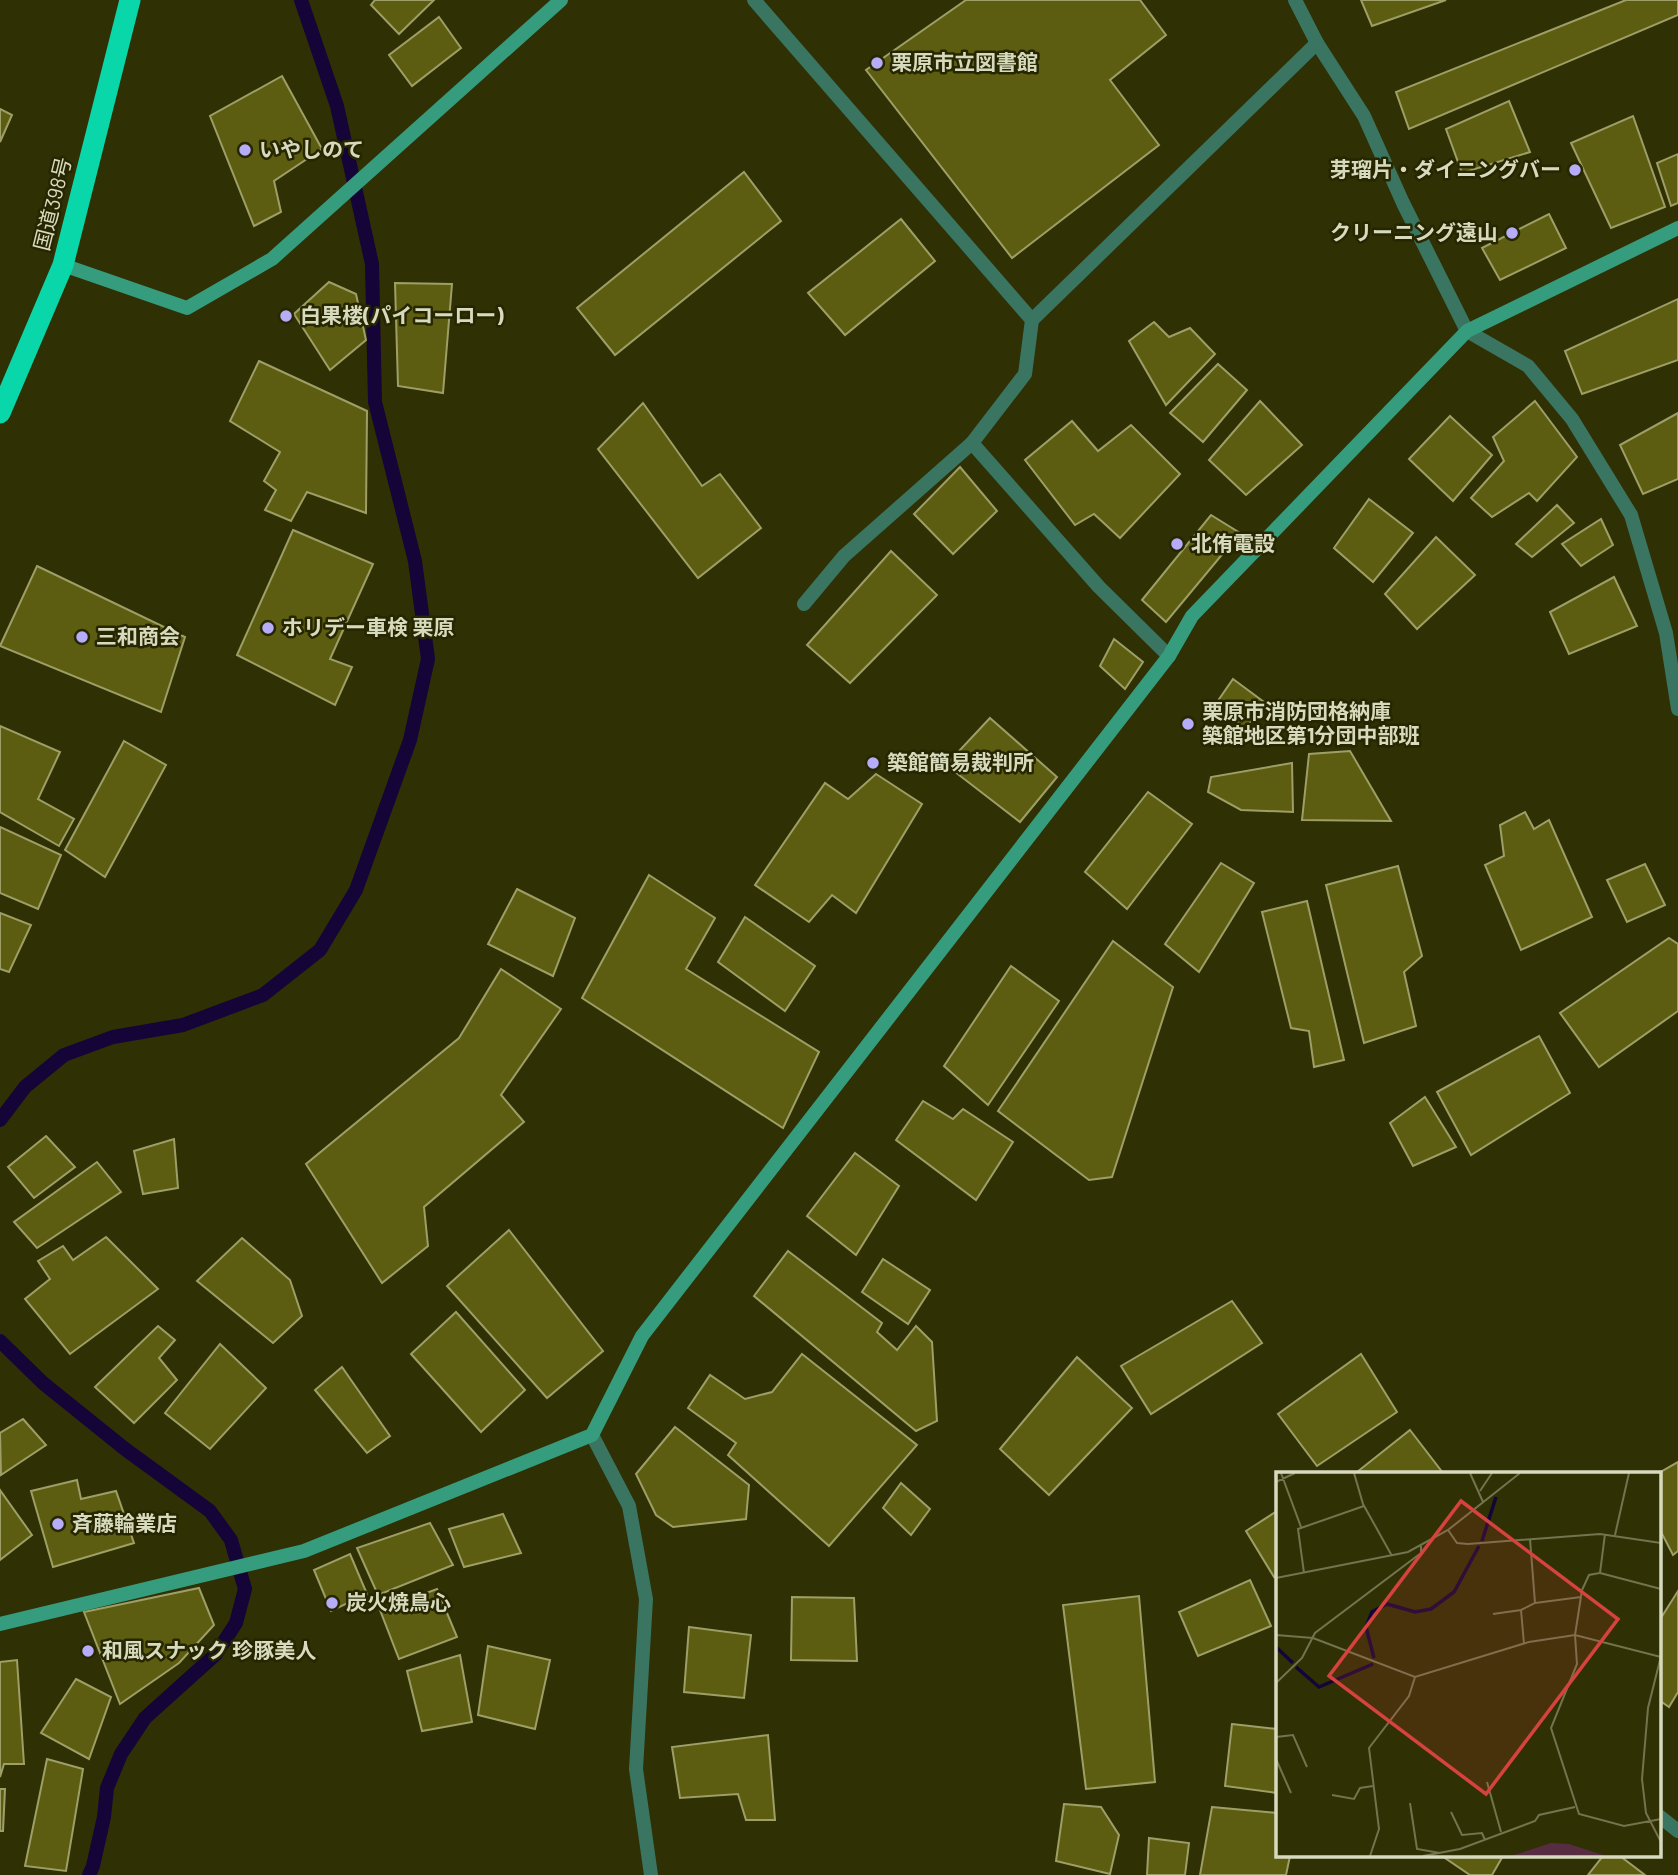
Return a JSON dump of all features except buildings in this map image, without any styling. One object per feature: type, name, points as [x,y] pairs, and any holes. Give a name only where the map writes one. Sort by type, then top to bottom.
[{"type":"highway","name":"国道398号","points":[[0,413],[63,265],[130,0]]},
{"type":"street","points":[[63,265],[187,308],[272,260],[561,0]]},
{"type":"street","points":[[754,0],[1032,320]]},
{"type":"street","points":[[1295,0],[1317,43],[1364,116],[1403,203],[1467,331],[1528,366],[1572,419],[1630,515],[1666,633],[1678,709]]},
{"type":"street","points":[[804,604],[844,556],[972,443],[1025,374],[1032,320],[1317,43]]},
{"type":"street","points":[[0,1624],[304,1551],[592,1435],[642,1336],[1169,656],[1192,616],[1467,331],[1678,228]]},
{"type":"street","points":[[972,443],[1099,587],[1169,656]]},
{"type":"street","points":[[592,1435],[629,1506],[646,1599],[636,1769],[651,1875]]},
{"type":"street","points":[[1660,1817],[1678,1831]]},
{"type":"waterway","points":[[0,1120],[25,1087],[64,1055],[113,1037],[183,1025],[263,995],[320,950],[356,890],[410,740],[428,659],[415,561],[375,402],[372,264],[337,106],[301,0]]},
{"type":"waterway","points":[[0,1341],[43,1383],[125,1449],[210,1511],[231,1540],[245,1589],[236,1623],[216,1654],[145,1718],[121,1754],[107,1788],[104,1817],[89,1875]]},
{"type":"place","name":"栗原市立図書館","points":[[877,63]]},
{"type":"place","name":"いやしのて","points":[[245,150]]},
{"type":"place","name":"芽瑠片・ダイニングバー","points":[[1575,170]]},
{"type":"place","name":"クリーニング遠山","points":[[1512,233]]},
{"type":"place","name":"白果楼(パイコーロー)","points":[[286,316]]},
{"type":"place","name":"北侑電設","points":[[1177,544]]},
{"type":"place","name":"ホリデー車検 栗原","points":[[268,628]]},
{"type":"place","name":"三和商会","points":[[82,637]]},
{"type":"place","name":"栗原市消防団格納庫 築館地区第1分団中部班","points":[[1188,724]]},
{"type":"place","name":"築館簡易裁判所","points":[[873,763]]},
{"type":"place","name":"斉藤輪業店","points":[[58,1524]]},
{"type":"place","name":"炭火焼鳥心","points":[[332,1603]]},
{"type":"place","name":"和風スナック 珍豚美人","points":[[88,1651]]}]
